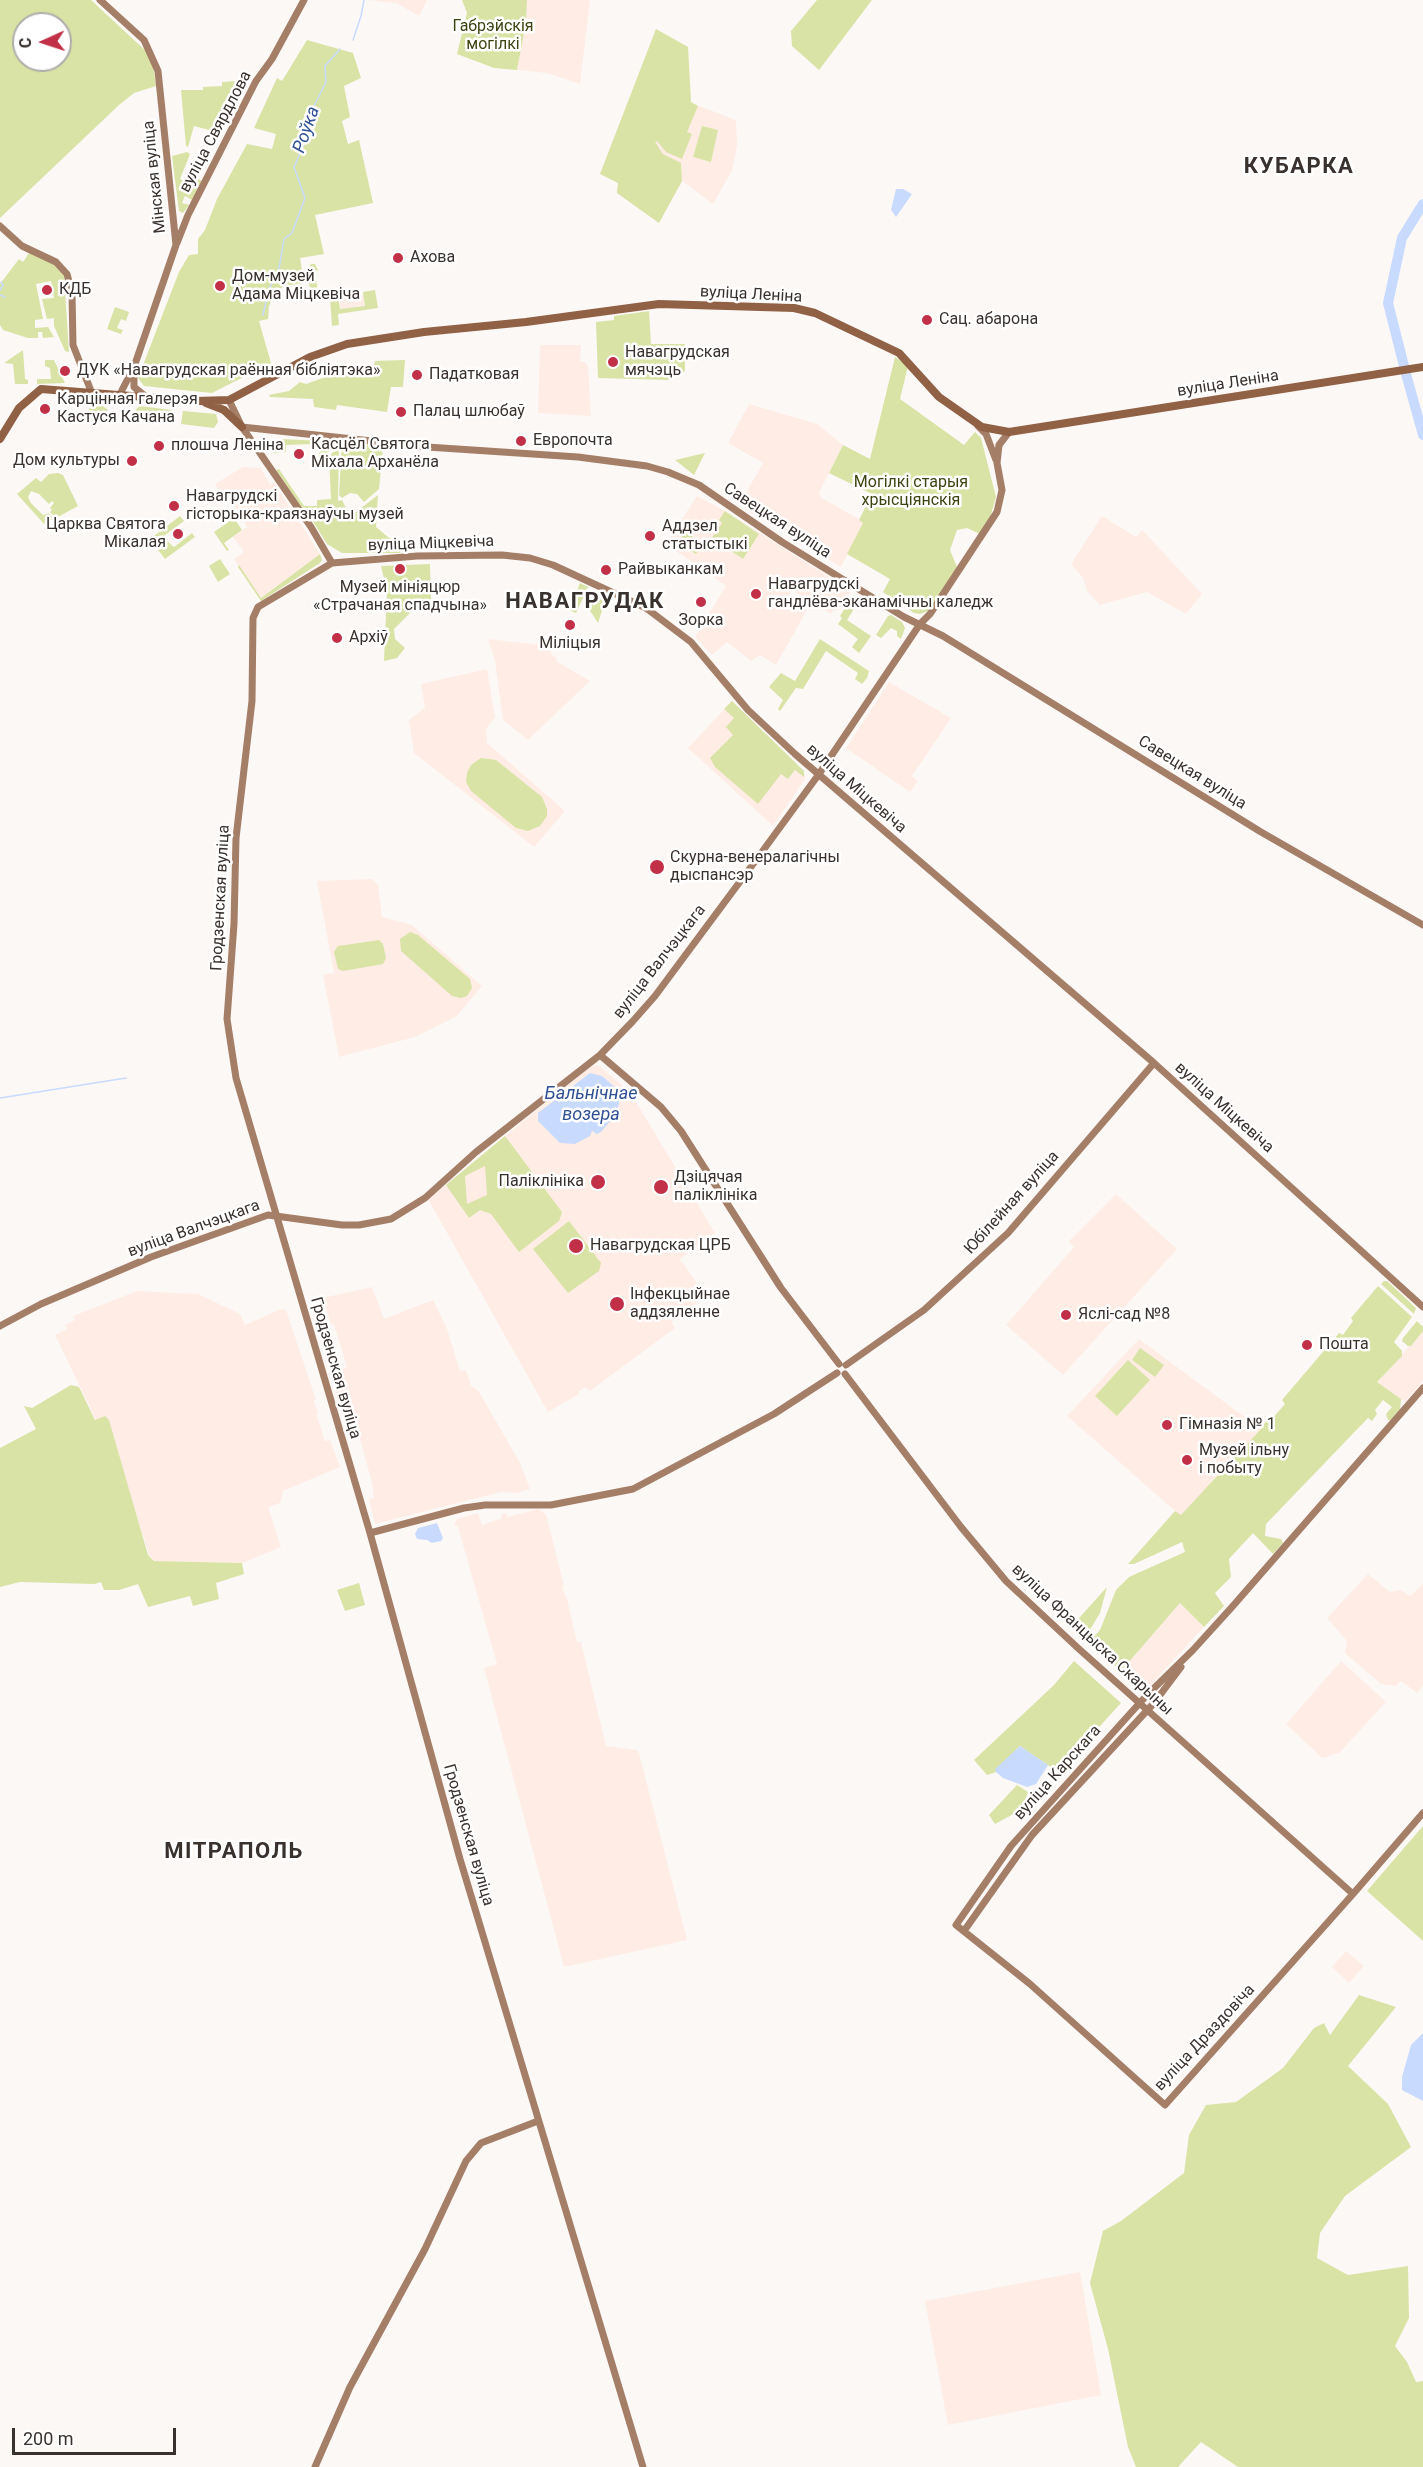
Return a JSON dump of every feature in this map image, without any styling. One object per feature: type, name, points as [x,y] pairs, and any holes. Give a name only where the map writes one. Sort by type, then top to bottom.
[{"type":"main road","name":"вуліца Леніна","points":[[232,400],[310,357],[347,344],[424,332],[526,322],[659,304],[780,308],[815,313],[899,353],[939,398],[975,423],[990,429],[1009,432],[1423,367]]},
{"type":"main road","points":[[0,439],[19,408],[41,388],[196,401],[232,400]]},
{"type":"main road","points":[[196,401],[224,410],[242,427]]},
{"type":"street","name":"Мінская вуліца","points":[[100,0],[144,40],[158,71],[176,246],[134,367],[120,394]]},
{"type":"street","name":"вуліца Свярдлова","points":[[176,246],[188,215],[256,81],[272,59],[304,0]]},
{"type":"street","name":"вуліца Свярдлова","points":[[174,215],[180,218],[188,215]]},
{"type":"street","points":[[0,225],[22,246],[56,262],[67,274],[72,293],[72,334],[76,355],[91,391]]},
{"type":"street","points":[[134,367],[134,387],[145,396]]},
{"type":"street","points":[[232,400],[242,427],[311,527],[332,563]]},
{"type":"street","points":[[975,423],[986,434],[997,463]]},
{"type":"street","name":"Савецкая вуліца","points":[[242,427],[427,447],[578,457],[647,466],[699,485],[782,542],[989,664],[1261,832],[1423,925]]},
{"type":"street","name":"вуліца Валчэцкага","points":[[0,1326],[41,1304],[151,1257],[251,1220],[276,1214],[342,1225],[359,1225],[391,1219],[425,1198],[476,1152],[600,1055],[633,1022],[654,996],[819,774],[920,624],[930,614],[997,512],[1002,490],[997,463],[999,445],[1009,432]]},
{"type":"street","name":"вуліца Міцкевіча","points":[[332,563],[417,556],[502,555],[530,558],[582,577],[646,608],[691,642],[748,710],[819,774],[1154,1063],[1423,1307]]},
{"type":"street","name":"Гродзенская вуліца","points":[[332,563],[258,607],[253,618],[251,711],[236,838],[234,930],[227,1019],[236,1078],[370,1533],[460,1859],[643,2467]]},
{"type":"street","points":[[370,1533],[464,1508],[485,1505],[551,1505],[633,1489],[774,1414],[848,1370],[782,1288],[681,1131],[662,1107],[600,1055]]},
{"type":"street","name":"Юбілейная вуліца","points":[[843,1365],[924,1310],[1008,1233],[1154,1063]]},
{"type":"street","name":"вуліца Францыска Скарыны","points":[[841,1374],[1006,1581],[1353,1894]]},
{"type":"street","name":"вуліца Карскага","points":[[956,1925],[1011,1846],[1139,1703],[1193,1650],[1423,1388]]},
{"type":"street","name":"вуліца Карскага","points":[[964,1931],[1032,1835],[1147,1710],[1193,1650]]},
{"type":"street","name":"вуліца Драздовіча","points":[[956,1925],[1030,1984],[1165,2105],[1423,1813]]},
{"type":"street","points":[[315,2467],[350,2387],[425,2249],[466,2162],[481,2143],[538,2121]]},
{"type":"shaded area","points":[[369,0],[427,0],[419,16],[396,3]]},
{"type":"shaded area","points":[[527,0],[590,0],[580,84],[547,73],[517,70],[526,23]]},
{"type":"shaded area","points":[[656,29],[688,47],[691,103],[736,120],[737,146],[732,171],[713,204],[682,181],[659,223],[617,193],[618,183],[600,174]]},
{"type":"shaded area","points":[[364,295],[365,306],[340,309],[339,298]]},
{"type":"shaded area","points":[[540,345],[581,345],[580,361],[585,362],[588,366],[591,416],[538,413]]},
{"type":"shaded area","points":[[749,404],[817,424],[843,445],[819,493],[822,498],[864,522],[841,567],[739,505],[763,463],[728,443]]},
{"type":"shaded area","points":[[243,467],[261,468],[270,485],[274,483],[320,554],[261,598],[234,559],[244,552],[233,537],[247,527],[232,501],[227,503],[215,484]]},
{"type":"shaded area","name":"Навагрудскі гандлёва-эканамічны каледж","points":[[697,496],[725,511],[851,591],[837,611],[834,610],[831,614],[792,590],[787,598],[807,610],[776,665],[760,655],[751,661],[727,642],[712,655],[695,637],[726,586],[666,544]]},
{"type":"shaded area","points":[[1102,516],[1136,537],[1142,530],[1202,594],[1186,614],[1147,592],[1100,605],[1087,591],[1083,578],[1071,564]]},
{"type":"shaded area","points":[[488,639],[549,646],[552,655],[557,658],[556,661],[590,681],[528,740],[503,720],[495,660]]},
{"type":"shaded area","points":[[487,669],[495,717],[486,729],[487,743],[565,811],[534,847],[414,753],[409,720],[425,708],[421,684]]},
{"type":"shaded area","points":[[889,682],[951,718],[912,776],[918,781],[910,792],[846,748]]},
{"type":"shaded area","points":[[732,701],[804,771],[805,779],[773,826],[688,748]]},
{"type":"shaded area","points":[[372,879],[378,885],[382,917],[412,925],[482,986],[457,1016],[415,1037],[339,1057],[323,975],[334,973],[317,881]]},
{"type":"shaded area","name":"Навагрудская ЦРБ","points":[[598,1065],[630,1092],[715,1233],[680,1259],[706,1296],[671,1322],[675,1328],[590,1391],[585,1387],[578,1392],[579,1394],[548,1412],[428,1199],[590,1067]]},
{"type":"shaded area","points":[[1116,1194],[1177,1249],[1063,1375],[1006,1325],[1074,1247],[1069,1241]]},
{"type":"shaded area","points":[[372,1287],[384,1319],[433,1300],[447,1329],[460,1371],[466,1370],[471,1386],[478,1390],[520,1463],[530,1489],[516,1493],[501,1492],[375,1524],[369,1499],[374,1498],[372,1483],[361,1443],[350,1413],[342,1415],[334,1388],[341,1386],[338,1376],[334,1377],[333,1372],[347,1367],[334,1324],[331,1325],[323,1298]]},
{"type":"shaded area","points":[[137,1291],[198,1294],[240,1314],[245,1325],[281,1309],[286,1310],[316,1400],[314,1401],[318,1413],[316,1414],[325,1441],[330,1440],[340,1467],[283,1491],[280,1503],[268,1507],[281,1547],[242,1563],[155,1561],[149,1555],[107,1421],[96,1420],[55,1335],[67,1329],[65,1325],[75,1320],[73,1316]]},
{"type":"shaded area","points":[[1423,1331],[1423,1381],[1405,1402],[1377,1382]]},
{"type":"shaded area","name":"Гімназія № 1","points":[[1139,1339],[1261,1429],[1182,1517],[1067,1416]]},
{"type":"shaded area","points":[[538,1509],[546,1514],[564,1586],[562,1588],[567,1599],[577,1642],[581,1642],[606,1746],[637,1750],[639,1753],[687,1940],[564,1967],[484,1668],[497,1664],[458,1527],[454,1524],[457,1519],[478,1513],[482,1525],[502,1518],[501,1514],[506,1513],[508,1517]]},
{"type":"shaded area","points":[[1368,1574],[1390,1592],[1401,1590],[1410,1596],[1423,1584],[1423,1686],[1417,1693],[1401,1681],[1396,1686],[1381,1684],[1345,1653],[1347,1641],[1327,1618]]},
{"type":"shaded area","points":[[1180,1603],[1204,1627],[1145,1691],[1121,1671]]},
{"type":"shaded area","points":[[1341,1661],[1386,1702],[1339,1753],[1322,1758],[1286,1724]]},
{"type":"shaded area","points":[[1346,1951],[1364,1966],[1349,1983],[1332,1967]]},
{"type":"shaded area","points":[[1080,2272],[1101,2395],[948,2425],[925,2301]]},
{"type":"green space","points":[[0,0],[91,0],[147,52],[153,64],[156,86],[134,93],[0,218]]},
{"type":"green space","name":"Габрэйскія могілкі","points":[[462,0],[527,0],[526,23],[517,70],[494,68],[457,54],[467,13]]},
{"type":"green space","points":[[817,0],[872,0],[819,70],[792,46],[791,31]]},
{"type":"green space","points":[[656,29],[688,47],[691,102],[698,106],[687,132],[692,134],[682,159],[666,152],[657,141],[655,142],[663,154],[681,163],[682,181],[659,223],[617,193],[618,183],[600,174]]},
{"type":"green space","points":[[307,40],[353,53],[361,78],[344,86],[350,117],[342,121],[348,144],[359,140],[373,203],[315,215],[324,254],[300,258],[304,283],[283,286],[274,295],[269,306],[268,319],[259,321],[271,363],[212,393],[144,386],[138,378],[179,272],[189,255],[198,254],[198,239],[205,230],[217,199],[247,144],[272,149],[276,134],[254,128],[277,78],[282,81]]},
{"type":"green space","points":[[235,81],[242,85],[227,116],[221,114],[217,123],[223,126],[220,133],[194,126],[188,147],[186,146],[181,90],[203,90],[203,87],[222,86],[222,82]]},
{"type":"green space","points":[[702,126],[718,130],[711,162],[693,157]]},
{"type":"green space","points":[[187,152],[190,154],[180,179],[192,185],[196,184],[198,179],[202,181],[192,200],[185,196],[182,203],[189,205],[183,213],[179,211],[172,156]]},
{"type":"green space","points":[[29,253],[55,264],[64,276],[69,352],[65,351],[54,326],[54,318],[47,319],[42,299],[54,298],[51,281],[36,284],[43,319],[35,320],[35,328],[48,327],[54,337],[43,338],[42,332],[38,332],[38,338],[28,338],[3,330],[0,325],[0,284],[19,259],[23,262]]},
{"type":"green space","points":[[311,264],[315,264],[318,270],[315,271],[318,294],[311,295],[307,271]]},
{"type":"green space","points":[[375,290],[378,308],[338,314],[339,325],[332,326],[330,297],[338,296],[340,309],[365,306],[363,292]]},
{"type":"green space","points":[[115,307],[129,312],[126,321],[121,319],[117,328],[123,330],[121,334],[107,329]]},
{"type":"green space","points":[[649,311],[651,344],[685,344],[685,371],[671,380],[598,378],[596,322],[614,320],[614,316]]},
{"type":"green space","points":[[23,350],[25,379],[28,380],[28,384],[15,384],[13,364],[4,363]]},
{"type":"green space","name":"Могілкі старыя хрысціянскія","points":[[895,357],[908,366],[900,399],[964,445],[975,432],[981,438],[996,497],[990,518],[980,534],[967,528],[957,530],[950,550],[957,567],[928,611],[920,614],[914,613],[883,592],[890,579],[847,554],[863,523],[859,520],[872,494],[829,473],[843,445],[870,459]]},
{"type":"green space","points":[[45,360],[54,360],[65,383],[37,384],[37,379],[51,379],[50,368],[45,366]]},
{"type":"green space","points":[[405,360],[403,387],[391,387],[387,412],[337,405],[336,410],[314,407],[313,399],[270,397],[269,395],[289,391],[300,382],[306,384],[331,375],[331,368],[350,365],[351,370],[374,366],[375,361]]},
{"type":"green space","points":[[93,398],[108,410],[96,423],[91,420],[95,415],[89,410]]},
{"type":"green space","points":[[139,406],[172,410],[170,423],[137,419],[134,412]]},
{"type":"green space","points":[[183,411],[216,414],[218,422],[214,428],[181,424]]},
{"type":"green space","points":[[280,439],[323,441],[323,444],[334,445],[325,456],[325,466],[322,466],[321,457],[318,457],[320,451],[311,449],[311,444],[286,445],[286,452],[273,453],[273,447]]},
{"type":"green space","points":[[342,443],[379,445],[383,448],[379,489],[364,502],[357,494],[350,493],[342,498],[339,495]]},
{"type":"green space","points":[[339,445],[338,501],[342,500],[347,510],[356,512],[378,495],[376,527],[405,546],[400,553],[342,553],[327,544],[276,470],[279,469],[304,506],[317,506],[317,500],[331,499],[329,457]]},
{"type":"green space","points":[[705,453],[694,475],[675,460]]},
{"type":"green space","points":[[49,474],[63,475],[78,506],[56,518],[50,512],[54,503],[52,501],[49,504],[39,494],[31,491],[28,497],[31,503],[43,515],[49,513],[54,519],[44,524],[17,494],[36,478],[41,482]]},
{"type":"green space","points":[[725,511],[759,534],[743,559],[712,538],[722,523],[719,520]]},
{"type":"green space","points":[[180,516],[184,521],[165,535],[167,541],[174,547],[192,533],[195,537],[165,559],[150,539]]},
{"type":"green space","points":[[234,518],[242,530],[224,543],[229,550],[227,551],[214,532]]},
{"type":"green space","points":[[685,532],[703,543],[696,554],[678,543]]},
{"type":"green space","points":[[320,554],[322,560],[320,563],[261,601],[238,567],[239,565],[261,598]]},
{"type":"green space","points":[[220,559],[230,574],[218,582],[209,566]]},
{"type":"green space","points":[[430,564],[431,599],[412,601],[413,610],[394,629],[395,639],[405,648],[397,658],[384,661],[387,591],[381,566]]},
{"type":"green space","points":[[580,583],[588,587],[576,613],[569,610]]},
{"type":"green space","points":[[854,594],[857,604],[847,620],[871,636],[859,653],[852,647],[858,639],[838,624],[842,618],[840,616]]},
{"type":"green space","points":[[600,599],[605,601],[598,623],[585,603]]},
{"type":"green space","points":[[891,615],[902,622],[905,628],[901,639],[897,636],[897,631],[891,628],[881,638],[876,635]]},
{"type":"green space","points":[[820,639],[869,671],[867,678],[862,684],[855,679],[858,673],[826,651],[803,689],[796,688],[780,711],[778,709],[783,700],[769,687],[781,673],[795,681]]},
{"type":"green space","points":[[732,701],[804,771],[804,777],[795,770],[788,779],[781,774],[758,804],[715,767],[710,758],[733,735],[726,727],[734,718],[724,709]]},
{"type":"green space","points":[[481,758],[496,760],[542,797],[547,816],[540,826],[528,831],[516,828],[471,791],[466,782],[467,773],[471,765]]},
{"type":"green space","points":[[410,932],[418,935],[470,979],[472,988],[467,996],[461,998],[452,996],[401,951],[400,939]]},
{"type":"green space","points":[[379,940],[383,944],[386,958],[383,964],[343,971],[338,969],[334,952],[338,946]]},
{"type":"green space","points":[[505,1136],[562,1212],[559,1221],[519,1252],[491,1214],[480,1210],[469,1218],[446,1185]],"holes":[[[485,1166],[487,1195],[467,1204],[465,1176]]]},
{"type":"green space","points":[[569,1221],[601,1263],[599,1271],[568,1293],[533,1249]]},
{"type":"green space","points":[[1387,1281],[1416,1308],[1414,1314],[1381,1284]]},
{"type":"green space","points":[[1378,1286],[1412,1317],[1394,1342],[1402,1351],[1402,1356],[1377,1382],[1401,1399],[1400,1409],[1391,1420],[1388,1420],[1386,1414],[1392,1407],[1383,1400],[1375,1410],[1377,1414],[1372,1421],[1368,1418],[1266,1524],[1265,1536],[1281,1539],[1283,1543],[1273,1554],[1253,1533],[1229,1559],[1231,1577],[1215,1593],[1224,1606],[1204,1627],[1180,1603],[1121,1671],[1089,1642],[1100,1630],[1116,1590],[1129,1577],[1185,1552],[1182,1542],[1134,1564],[1128,1564],[1175,1511],[1181,1515],[1261,1429],[1268,1418],[1271,1420],[1285,1404],[1282,1400],[1339,1333],[1343,1335],[1353,1321],[1351,1318]]},
{"type":"green space","points":[[1417,1321],[1423,1327],[1423,1331],[1411,1346],[1408,1346],[1402,1341],[1403,1338]]},
{"type":"green space","points":[[1140,1348],[1164,1365],[1155,1377],[1132,1360]]},
{"type":"green space","points":[[1128,1360],[1150,1380],[1117,1416],[1095,1396]]},
{"type":"green space","points":[[71,1385],[79,1387],[95,1420],[105,1416],[109,1420],[148,1555],[154,1561],[242,1563],[244,1574],[216,1583],[219,1599],[193,1606],[190,1596],[148,1607],[138,1584],[119,1590],[104,1590],[101,1582],[95,1584],[20,1582],[0,1587],[0,1448],[36,1429],[24,1406],[32,1408]]},
{"type":"green space","points":[[359,1583],[365,1605],[345,1611],[337,1590]]},
{"type":"green space","points":[[1107,1587],[1100,1613],[1085,1638],[1071,1627]]},
{"type":"green space","points":[[1074,1661],[1121,1703],[1058,1772],[1020,1746],[996,1769],[996,1772],[987,1775],[974,1760],[1054,1685]]},
{"type":"green space","points":[[1017,1785],[1028,1792],[1021,1810],[995,1824],[989,1815]]},
{"type":"green space","points":[[1423,1826],[1423,1941],[1367,1891]]},
{"type":"green space","points":[[1359,1995],[1396,2007],[1348,2066],[1388,2104],[1411,2147],[1345,2196],[1320,2233],[1317,2258],[1348,2275],[1408,2266],[1409,2318],[1395,2346],[1407,2362],[1416,2382],[1423,2381],[1423,2467],[1238,2467],[1201,2442],[1178,2467],[1136,2467],[1128,2447],[1108,2349],[1090,2283],[1103,2231],[1121,2221],[1184,2173],[1189,2135],[1206,2105],[1236,2102],[1283,2068],[1314,2028],[1324,2023],[1330,2035]]},
{"type":"water","points":[[896,189],[903,189],[912,194],[896,217],[891,210]]},
{"type":"water","name":"Бальнічнае возера","points":[[590,1073],[602,1076],[618,1090],[620,1097],[617,1113],[601,1132],[597,1134],[592,1131],[590,1136],[575,1144],[560,1143],[538,1121],[538,1113]]},
{"type":"water","points":[[437,1523],[443,1538],[441,1541],[432,1543],[417,1539],[415,1534],[418,1528]]},
{"type":"water","points":[[1020,1746],[1048,1765],[1036,1784],[1027,1787],[1003,1778],[995,1769]]},
{"type":"water","points":[[1423,2033],[1423,2101],[1402,2090],[1402,2077],[1411,2045]]},
{"type":"waterway","name":"Роўка","points":[[353,40],[364,0]]},
{"type":"waterway","name":"Роўка","points":[[263,315],[269,289],[279,269],[284,239],[292,233],[305,198],[294,167],[313,124],[309,116],[326,82],[325,66],[340,49]]},
{"type":"waterway","points":[[1404,366],[1388,303],[1402,238],[1423,204]]},
{"type":"waterway","points":[[0,290],[3,285],[1,282]]},
{"type":"waterway","points":[[0,295],[5,297]]},
{"type":"waterway","points":[[1406,374],[1423,435]]},
{"type":"waterway","points":[[0,1098],[126,1078]]},
{"type":"place","name":"Ахова","points":[[398,258]]},
{"type":"place","name":"Дом-музей Адама Міцкевіча","points":[[220,286]]},
{"type":"place","name":"КДБ","points":[[47,290]]},
{"type":"place","name":"Сац. абарона","points":[[927,320]]},
{"type":"place","name":"Навагрудская мячэць","points":[[613,362]]},
{"type":"place","name":"ДУК «Навагрудская раённая бібліятэка»","points":[[65,371]]},
{"type":"place","name":"Падатковая","points":[[417,375]]},
{"type":"place","name":"Карцінная галерэя Кастуся Качана","points":[[45,409]]},
{"type":"place","name":"Палац шлюбаў","points":[[401,412]]},
{"type":"place","name":"Европочта","points":[[521,441]]},
{"type":"place","name":"плошча Леніна","points":[[159,446]]},
{"type":"place","name":"Касцёл Святога Міхала Арханёла","points":[[299,454]]},
{"type":"place","name":"Дом культуры","points":[[132,461]]},
{"type":"place","name":"Навагрудскі гісторыка-краязнаўчы музей","points":[[174,506]]},
{"type":"place","name":"Царква Святога Мікалая","points":[[178,534]]},
{"type":"place","name":"Аддзел статыстыкі","points":[[650,536]]},
{"type":"place","name":"Музей мініяцюр «Страчаная спадчына»","points":[[400,569]]},
{"type":"place","name":"Райвыканкам","points":[[606,570]]},
{"type":"place","name":"Навагрудскі гандлёва-эканамічны каледж","points":[[756,594]]},
{"type":"place","name":"Зорка","points":[[701,602]]},
{"type":"place","name":"Міліцыя","points":[[570,625]]},
{"type":"place","name":"Архіў","points":[[337,638]]},
{"type":"place","name":"Скурна-венералагічны дыспансэр","points":[[657,867]]},
{"type":"place","name":"Паліклініка","points":[[598,1182]]},
{"type":"place","name":"Дзіцячая паліклініка","points":[[661,1187]]},
{"type":"place","name":"Навагрудская ЦРБ","points":[[576,1246]]},
{"type":"place","name":"Інфекцыйнае аддзяленне","points":[[617,1304]]},
{"type":"place","name":"Яслі-сад №8","points":[[1066,1315]]},
{"type":"place","name":"Пошта","points":[[1307,1345]]},
{"type":"place","name":"Гімназія № 1","points":[[1167,1425]]},
{"type":"place","name":"Музей ільну і побыту","points":[[1187,1460]]},
{"type":"district","name":"КУБАРКА","points":[[1299,167]]},
{"type":"district","name":"НАВАГРУДАК","points":[[585,602]]},
{"type":"district","name":"МІТРАПОЛЬ","points":[[234,1852]]}]
